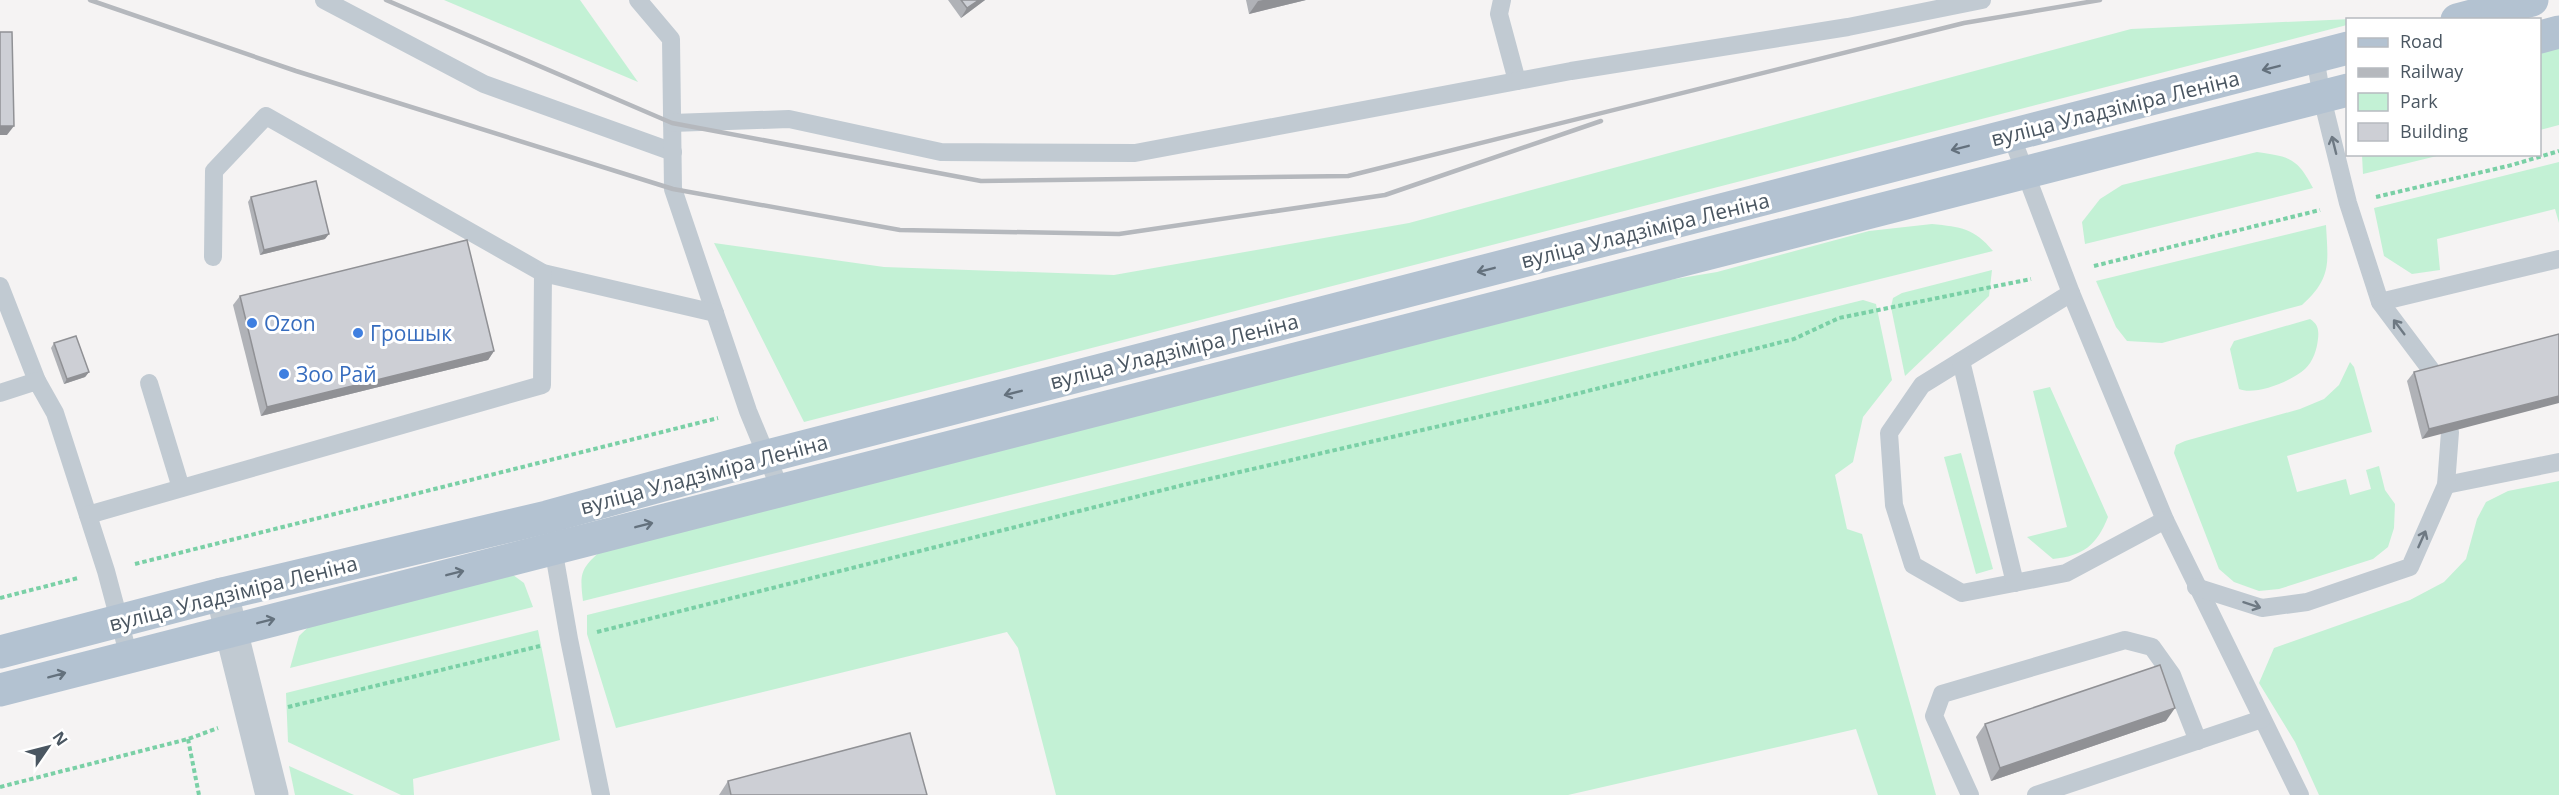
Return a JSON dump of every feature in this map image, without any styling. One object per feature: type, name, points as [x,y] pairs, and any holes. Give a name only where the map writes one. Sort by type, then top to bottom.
[{"type":"main road","points":[[2464,18],[2532,0]]},
{"type":"main road","points":[[2541,37],[2559,32]]},
{"type":"main road","name":"вуліца Уладзіміра Леніна","points":[[0,652],[222,594],[547,517],[768,456],[2346,49]]},
{"type":"main road","name":"вуліца Уладзіміра Леніна","points":[[0,690],[2335,94]]},
{"type":"street","points":[[222,594],[272,795]]},
{"type":"lane","points":[[324,0],[484,84],[673,152]]},
{"type":"lane","points":[[639,0],[671,39],[673,189],[748,411],[781,490]]},
{"type":"lane","points":[[1502,0],[1499,14],[1517,81]]},
{"type":"lane","points":[[672,123],[789,119],[941,152],[1135,153],[1517,81],[1848,27],[1982,0]]},
{"type":"lane","points":[[2315,57],[2335,94],[2348,203],[2380,302],[2434,374]]},
{"type":"lane","points":[[213,257],[214,171],[266,116],[543,273],[715,313]]},
{"type":"lane","points":[[2011,135],[2071,293],[2164,520],[2262,719],[2293,790]]},
{"type":"lane","points":[[2380,302],[2559,259]]},
{"type":"lane","points":[[88,515],[542,385],[543,273]]},
{"type":"lane","points":[[0,286],[37,381],[55,413],[106,571],[129,657]]},
{"type":"lane","points":[[2071,293],[1922,385],[1889,433],[1894,505],[1912,565],[1962,593],[2066,573],[2164,520]]},
{"type":"lane","points":[[1961,361],[2015,583]]},
{"type":"lane","points":[[0,393],[37,381]]},
{"type":"lane","points":[[149,383],[182,488]]},
{"type":"lane","points":[[2196,587],[2262,608],[2307,602],[2410,567],[2446,485],[2450,432]]},
{"type":"lane","points":[[2446,485],[2559,462]]},
{"type":"lane","points":[[547,517],[568,639],[601,795]]},
{"type":"lane","points":[[1970,795],[1934,716],[1942,694],[2125,640],[2152,647],[2172,675],[2198,741]]},
{"type":"lane","points":[[2036,795],[2262,719]]},
{"type":"path","points":[[0,787],[188,738],[253,715],[568,639],[1183,485],[1544,402],[1794,339],[1839,318],[2065,273],[2512,165],[2559,151]]},
{"type":"path","points":[[0,598],[748,411]]},
{"type":"path","points":[[188,738],[199,795]]},
{"type":"green space","points":[[444,0],[580,0],[638,82]]},
{"type":"green space","points":[[2346,19],[2346,25],[804,422],[714,243],[884,267],[1114,275],[1409,223],[2131,29]]},
{"type":"green space","points":[[2559,41],[2559,125],[2541,130],[2541,47]]},
{"type":"green space","points":[[2257,152],[2292,161],[2302,170],[2313,188],[2085,244],[2082,222],[2100,199],[2122,185]]},
{"type":"green space","points":[[2362,156],[2437,156],[2363,174]]},
{"type":"green space","points":[[2559,162],[2559,223],[2555,209],[2437,239],[2440,270],[2412,274],[2384,256],[2374,208]]},
{"type":"green space","points":[[1932,224],[1951,226],[1973,233],[1993,251],[583,601],[582,576],[584,570],[604,548],[1597,292],[1717,272],[1869,231]]},
{"type":"green space","points":[[2326,225],[2326,269],[2319,286],[2302,305],[2162,343],[2127,341],[2116,327],[2096,281]]},
{"type":"green space","points":[[1992,270],[1989,296],[1905,376],[1891,307],[1893,298],[1902,293]]},
{"type":"green space","points":[[1863,300],[1876,304],[1892,380],[1863,417],[1853,462],[1835,475],[1847,529],[1862,534],[1936,795],[1878,795],[1856,729],[1568,795],[1056,795],[1018,648],[1007,632],[616,728],[587,634],[587,615]]},
{"type":"green space","points":[[2310,319],[2317,328],[2318,339],[2314,355],[2305,369],[2273,386],[2254,391],[2239,389],[2230,349],[2234,341]]},
{"type":"green space","points":[[2350,362],[2354,367],[2372,432],[2287,456],[2297,492],[2346,479],[2350,495],[2371,489],[2366,470],[2379,466],[2385,490],[2395,504],[2394,528],[2388,547],[2373,559],[2279,589],[2259,591],[2234,582],[2219,569],[2174,453],[2176,445],[2300,409],[2324,399],[2339,385]]},
{"type":"green space","points":[[2050,387],[2108,517],[2099,535],[2088,547],[2073,555],[2053,559],[2027,537],[2067,527],[2033,391]]},
{"type":"green space","points":[[1961,453],[1993,569],[1976,574],[1944,457]]},
{"type":"green space","points":[[2559,481],[2559,795],[2319,795],[2295,742],[2259,683],[2274,648],[2410,600],[2444,582],[2466,559],[2477,519],[2486,502],[2508,491]]},
{"type":"green space","points":[[509,572],[524,583],[533,607],[290,668],[299,636],[323,613]]},
{"type":"green space","points":[[538,630],[560,740],[413,779],[414,795],[401,795],[288,742],[286,693]]},
{"type":"green space","points":[[289,766],[354,795],[295,795]]},
{"type":"building","points":[[961,0],[979,0],[967,8]]},
{"type":"building","points":[[0,32],[12,32],[14,126],[0,126]]},
{"type":"building","points":[[316,181],[329,234],[264,250],[251,197]]},
{"type":"building","points":[[467,240],[494,351],[267,407],[240,296]]},
{"type":"building","points":[[2559,334],[2559,396],[2429,429],[2414,372]]},
{"type":"building","points":[[76,336],[89,372],[67,379],[54,343]]},
{"type":"building","points":[[2160,665],[2175,708],[2000,768],[1985,724]]},
{"type":"building","points":[[910,733],[927,795],[731,795],[728,781]]},
{"type":"railway","points":[[90,0],[296,71],[673,189],[900,230],[1119,234],[1385,195],[1601,121]]},
{"type":"railway","points":[[386,0],[672,123],[981,181],[1348,176],[1964,23],[2100,0]]},
{"type":"place","name":"Ozon","points":[[252,323]]},
{"type":"place","name":"Грошык","points":[[358,333]]},
{"type":"place","name":"Зоо Рай","points":[[284,374]]}]
